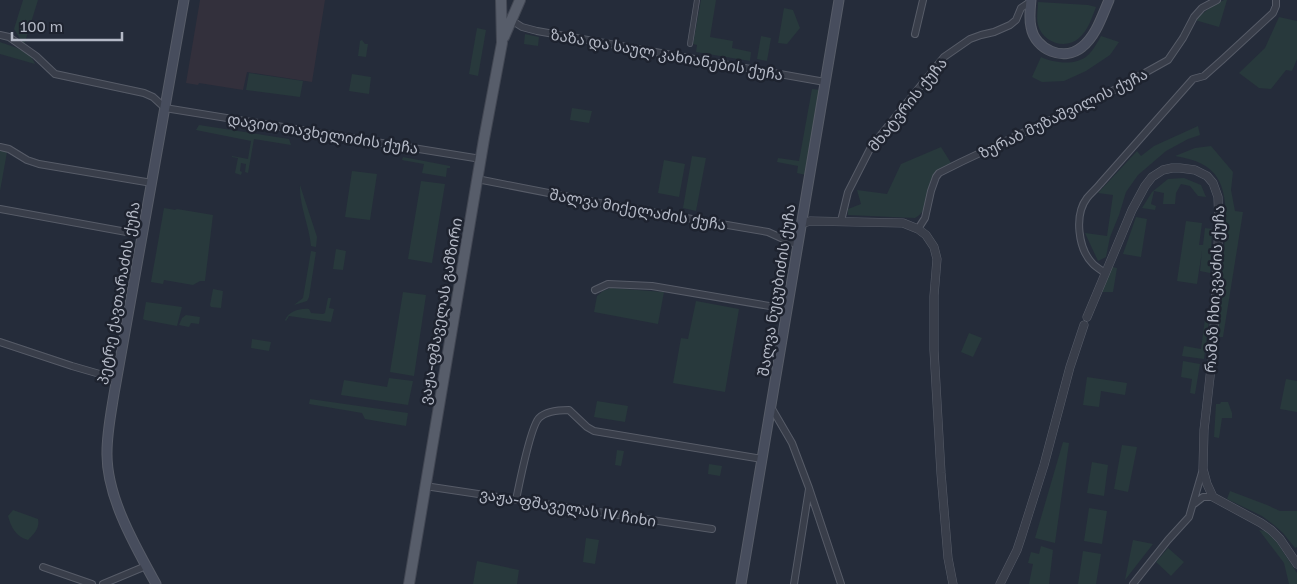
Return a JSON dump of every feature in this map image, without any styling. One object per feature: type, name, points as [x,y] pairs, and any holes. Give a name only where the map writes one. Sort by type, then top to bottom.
[{"type":"main road","name":"პეტრე ქავთარაძის ქუჩა","points":[[156,584],[125,523],[112,488],[107,451],[110,418],[184,0]]},
{"type":"main road","name":"ვაჟა-ფშაველას გამზირი","points":[[501,0],[502,43]]},
{"type":"main road","name":"ვაჟა-ფშაველას გამზირი","points":[[409,584],[477,179],[502,43],[520,0]]},
{"type":"main road","name":"შალვა ნუცუბიძის ქუჩა","points":[[741,584],[839,0]]},
{"type":"main road","points":[[1030,1],[1031,27],[1036,39],[1041,45],[1054,53],[1068,54],[1082,48],[1087,42],[1094,32],[1109,0]]},
{"type":"street","points":[[690,44],[698,0]]},
{"type":"street","points":[[915,34],[922,0]]},
{"type":"street","name":"ზურაბ მუზაშვილის ქუჩა","points":[[918,229],[925,218],[936,177],[961,162],[1116,88],[1168,60],[1194,17],[1202,8],[1217,0]]},
{"type":"street","points":[[1105,273],[1092,264],[1084,252],[1079,230],[1079,215],[1086,199],[1193,79],[1204,76],[1273,13],[1276,0]]},
{"type":"street","name":"მხატვრის ქუჩა","points":[[841,221],[848,192],[871,146],[944,57],[970,39],[1010,25],[1016,20],[1021,8],[1030,1]]},
{"type":"street","name":"ზაზა და საულ კახიანების ქუჩა","points":[[511,20],[522,27],[537,31],[825,82]]},
{"type":"street","points":[[0,34],[9,37],[36,56],[55,74],[144,93],[153,96],[165,108]]},
{"type":"street","name":"დავით თავხელიძის ქუჩა","points":[[165,108],[481,158]]},
{"type":"street","points":[[0,147],[9,149],[27,160],[39,164],[152,183]]},
{"type":"street","name":"რამაზ ჩხიკვაძის ქუჩა","points":[[1087,316],[1135,204],[1145,186],[1152,178],[1164,170],[1180,168],[1195,170],[1207,176],[1213,183],[1218,197],[1219,225],[1213,350],[1204,430],[1203,469],[1206,484],[1213,497]]},
{"type":"street","name":"შალვა მიქელაძის ქუჩა","points":[[477,179],[625,208],[768,232],[798,244]]},
{"type":"street","points":[[0,209],[143,235]]},
{"type":"street","points":[[801,224],[810,221],[903,223],[918,229],[926,235],[934,247],[937,259],[934,296],[934,350],[948,558],[953,584]]},
{"type":"street","points":[[596,290],[608,284],[652,286],[787,309]]},
{"type":"street","points":[[1000,584],[1021,538],[1044,465],[1070,367],[1084,325]]},
{"type":"street","points":[[0,342],[77,368],[117,379]]},
{"type":"street","points":[[771,407],[792,442],[841,584]]},
{"type":"street","points":[[516,500],[532,433],[538,418],[544,414],[569,410],[594,431],[762,459]]},
{"type":"street","name":"რამაზ ჩხიკვაძის ქუჩა","points":[[1133,584],[1189,517],[1203,469]]},
{"type":"street","name":"ვაჟა-ფშაველას IV ჩიხი","points":[[425,486],[712,529]]},
{"type":"street","points":[[794,584],[809,488]]},
{"type":"street","points":[[1193,505],[1203,497],[1213,497],[1260,523],[1280,539],[1297,564]]},
{"type":"street","points":[[103,584],[146,566]]},
{"type":"street","points":[[43,567],[92,584]]},
{"type":"shaded area","points":[[23,0],[38,0],[24,45],[14,29]]},
{"type":"shaded area","points":[[200,0],[325,0],[312,82],[247,72],[243,90],[199,83],[198,85],[186,83]]},
{"type":"shaded area","points":[[701,0],[716,0],[710,37],[733,41],[732,48],[751,52],[750,61],[696,52],[697,45],[693,44]]},
{"type":"shaded area","points":[[1227,0],[1219,27],[1195,20],[1212,6]]},
{"type":"shaded area","points":[[1038,2],[1096,7],[1085,32],[1074,42],[1062,44],[1050,40],[1041,31],[1037,19]]},
{"type":"shaded area","points":[[784,8],[793,10],[800,28],[787,44],[778,43]]},
{"type":"shaded area","points":[[1279,17],[1297,21],[1297,59],[1292,71],[1286,70],[1271,89],[1259,88],[1239,73],[1265,48]]},
{"type":"shaded area","points":[[477,28],[486,30],[478,76],[469,74]]},
{"type":"shaded area","points":[[525,34],[539,37],[538,46],[524,44]]},
{"type":"shaded area","points":[[761,36],[771,38],[767,61],[757,59]]},
{"type":"shaded area","points":[[1101,36],[1119,42],[1110,55],[1086,71],[1064,81],[1042,82],[1032,77],[1041,57],[1058,62],[1077,61],[1089,54]]},
{"type":"shaded area","points":[[362,40],[365,44],[368,44],[366,57],[358,56],[360,41]]},
{"type":"shaded area","points":[[0,42],[25,52],[33,59],[35,64],[0,54]]},
{"type":"shaded area","points":[[249,73],[303,81],[300,97],[246,90]]},
{"type":"shaded area","points":[[352,74],[371,77],[369,94],[349,91]]},
{"type":"shaded area","points":[[812,89],[821,90],[806,175],[797,173],[798,166],[777,162],[778,158],[799,161]]},
{"type":"shaded area","points":[[572,108],[592,111],[589,123],[570,120]]},
{"type":"shaded area","points":[[199,125],[289,139],[291,145],[254,139],[248,173],[245,172],[246,164],[241,163],[241,175],[235,173],[238,158],[232,156],[248,159],[251,141],[196,130]]},
{"type":"shaded area","points":[[1198,126],[1200,135],[1166,151],[1138,175],[1126,192],[1110,237],[1106,257],[1098,261],[1085,233],[1107,236],[1113,195],[1098,193],[1137,151],[1141,156],[1154,146]]},
{"type":"shaded area","points":[[1211,146],[1233,172],[1231,190],[1235,211],[1243,212],[1223,337],[1217,337],[1226,224],[1224,197],[1217,177],[1210,170],[1190,159],[1175,156],[1195,148]]},
{"type":"shaded area","points":[[941,147],[951,163],[934,175],[929,186],[924,209],[915,218],[848,215],[848,209],[861,204],[857,190],[887,194],[901,164]]},
{"type":"shaded area","points":[[0,150],[7,152],[0,191]]},
{"type":"shaded area","points":[[692,156],[706,158],[696,211],[683,208]]},
{"type":"shaded area","points":[[403,157],[450,166],[450,168],[447,168],[446,177],[422,173],[424,164],[402,160]]},
{"type":"shaded area","points":[[664,160],[685,164],[679,197],[658,193]]},
{"type":"shaded area","points":[[352,171],[377,174],[370,220],[345,217]]},
{"type":"shaded area","points":[[1184,178],[1201,185],[1206,197],[1198,196],[1190,186],[1181,184],[1176,193],[1175,204],[1163,204],[1164,193],[1154,191],[1151,204],[1156,206],[1155,210],[1142,208],[1152,192],[1168,179]]},
{"type":"shaded area","points":[[421,181],[445,184],[432,263],[408,259]]},
{"type":"shaded area","points":[[300,185],[317,237],[316,247],[311,246],[301,200]]},
{"type":"shaded area","points":[[164,208],[213,215],[205,281],[200,281],[193,285],[164,280],[163,284],[151,282]]},
{"type":"shaded area","points":[[1136,217],[1147,219],[1141,257],[1123,254]]},
{"type":"shaded area","points":[[1186,221],[1202,223],[1199,245],[1203,245],[1205,228],[1212,229],[1210,273],[1200,271],[1202,251],[1197,284],[1177,281]]},
{"type":"shaded area","points":[[336,249],[346,251],[343,270],[333,269]]},
{"type":"shaded area","points":[[311,251],[316,252],[309,297],[307,301],[294,305],[303,298]]},
{"type":"shaded area","points":[[1112,267],[1117,268],[1113,292],[1102,292]]},
{"type":"shaded area","points":[[611,288],[664,292],[658,324],[594,312],[597,296]]},
{"type":"shaded area","points":[[213,289],[223,291],[221,308],[211,307],[210,305]]},
{"type":"shaded area","points":[[403,292],[426,295],[414,376],[390,372]]},
{"type":"shaded area","points":[[328,298],[331,298],[329,308],[334,309],[331,322],[289,316],[285,320],[292,312],[302,309],[309,309],[311,313],[325,313]]},
{"type":"shaded area","points":[[696,301],[739,309],[725,392],[673,383],[681,338],[688,339]]},
{"type":"shaded area","points":[[146,302],[182,307],[177,326],[143,319]]},
{"type":"shaded area","points":[[186,315],[200,317],[199,324],[191,323],[189,327],[179,325],[182,318]]},
{"type":"shaded area","points":[[1205,319],[1209,320],[1204,359],[1182,356],[1184,346],[1201,349]]},
{"type":"shaded area","points":[[969,333],[982,338],[973,357],[961,352]]},
{"type":"shaded area","points":[[252,339],[271,342],[269,351],[251,348]]},
{"type":"shaded area","points":[[1183,361],[1200,364],[1195,394],[1190,393],[1192,379],[1181,377]]},
{"type":"shaded area","points":[[1087,377],[1127,383],[1125,395],[1101,391],[1099,407],[1083,405]]},
{"type":"shaded area","points":[[389,378],[413,381],[408,405],[341,395],[344,380],[387,387]]},
{"type":"shaded area","points":[[1286,379],[1297,381],[1297,412],[1280,409]]},
{"type":"shaded area","points":[[310,399],[408,413],[406,426],[365,419],[362,413],[309,404]]},
{"type":"shaded area","points":[[597,401],[628,406],[625,422],[594,417]]},
{"type":"shaded area","points":[[1228,402],[1232,418],[1222,418],[1219,438],[1214,437],[1216,404]]},
{"type":"shaded area","points":[[1063,442],[1069,443],[1055,543],[1035,538]]},
{"type":"shaded area","points":[[1122,445],[1137,447],[1128,492],[1114,489]]},
{"type":"shaded area","points":[[617,450],[624,451],[621,466],[615,465]]},
{"type":"shaded area","points":[[1092,462],[1108,465],[1104,496],[1087,493]]},
{"type":"shaded area","points":[[709,464],[722,466],[720,476],[708,474]]},
{"type":"shaded area","points":[[1230,491],[1280,511],[1297,511],[1297,547],[1295,548],[1283,533],[1262,516],[1227,499]]},
{"type":"shaded area","points":[[1089,508],[1107,511],[1102,544],[1084,541]]},
{"type":"shaded area","points":[[13,510],[38,519],[37,528],[28,540],[20,537],[12,528],[8,516]]},
{"type":"shaded area","points":[[1259,530],[1266,531],[1276,541],[1297,573],[1297,584],[1289,584],[1284,563]]},
{"type":"shaded area","points":[[586,538],[599,540],[595,564],[583,562]]},
{"type":"shaded area","points":[[1133,540],[1153,544],[1125,580]]},
{"type":"shaded area","points":[[1041,546],[1053,550],[1049,584],[1029,584],[1033,564],[1028,563],[1031,552],[1039,554]]},
{"type":"shaded area","points":[[1168,548],[1184,562],[1171,576],[1156,562]]},
{"type":"shaded area","points":[[1083,551],[1101,554],[1096,584],[1078,584]]},
{"type":"shaded area","points":[[477,561],[519,570],[517,584],[473,584]]}]
